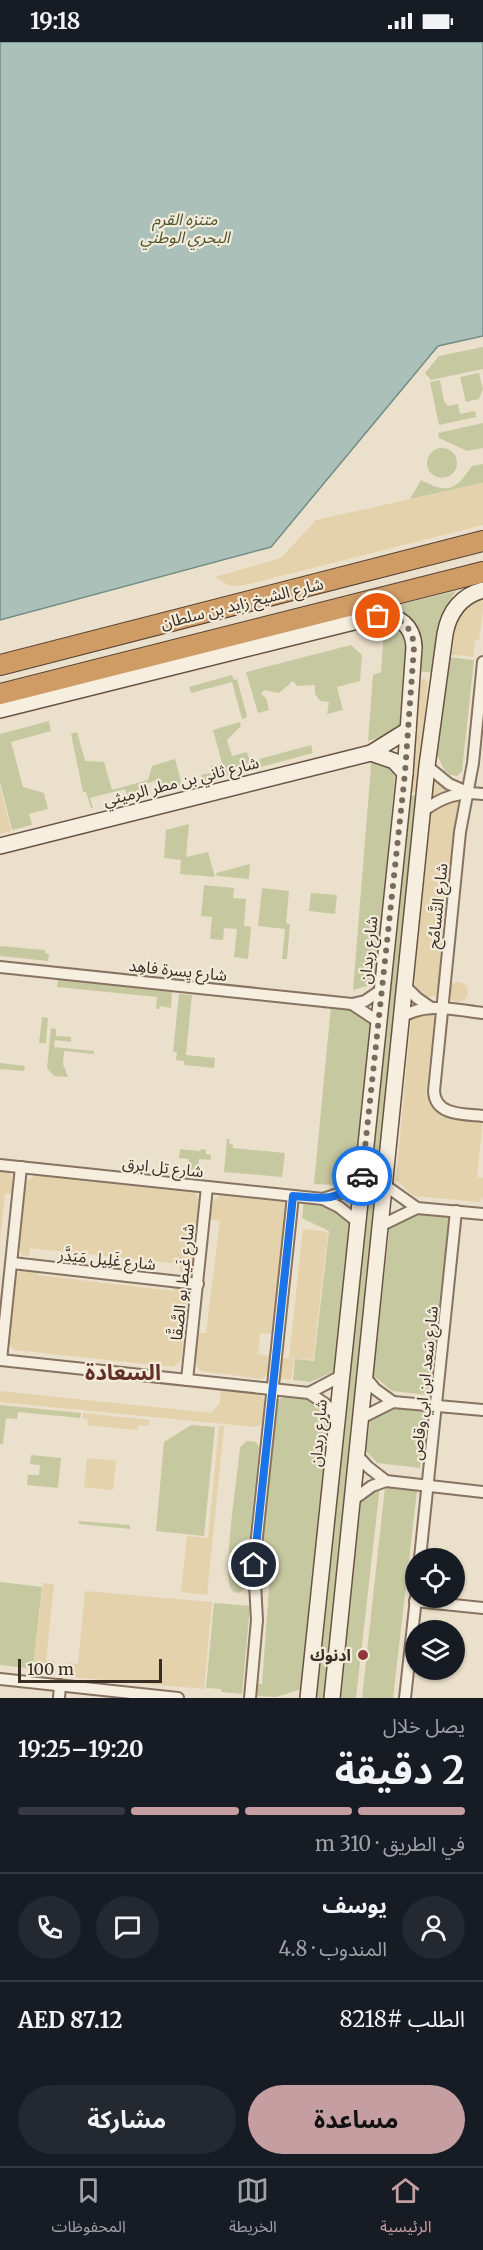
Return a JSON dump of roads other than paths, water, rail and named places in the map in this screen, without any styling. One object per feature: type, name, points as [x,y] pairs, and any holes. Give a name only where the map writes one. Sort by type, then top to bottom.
[{"type":"highway","name":"شارع الشيخ زايد بن سلطان","points":[[0,665],[483,542]]},
{"type":"highway","name":"شارع الشيخ زايد بن سلطان","points":[[0,694],[483,572]]},
{"type":"main road","points":[[332,1698],[386,1186],[427,766],[438,685],[447,623],[451,614],[465,597],[483,590]]},
{"type":"main road","name":"شارع ربدان","points":[[0,710],[385,615],[404,622],[412,634],[414,647],[405,773],[338,1416],[306,1696]]},
{"type":"main road","points":[[411,684],[420,678],[427,678],[438,685]]},
{"type":"main road","name":"شارع ثاني بن مطر الرميثي","points":[[0,846],[371,753],[408,730]]},
{"type":"main road","points":[[371,753],[394,761],[405,773]]},
{"type":"street","name":"شارع التَّسامُح","points":[[483,662],[473,763],[462,821],[435,1008],[434,1091],[436,1101],[447,1111],[483,1116]]},
{"type":"street","points":[[427,766],[449,784],[467,792],[483,794]]},
{"type":"street","points":[[423,811],[447,796],[467,792]]},
{"type":"street","name":"شارع يِسرة فاهِد","points":[[0,967],[352,1004],[379,1022]]},
{"type":"street","points":[[406,987],[417,998],[435,1008]]},
{"type":"street","points":[[352,1004],[365,1001],[381,990]]},
{"type":"street","points":[[403,1016],[418,1009],[435,1008],[483,1013]]},
{"type":"street","name":"شارع تل ابرق","points":[[0,1165],[323,1199],[339,1206],[358,1223]]},
{"type":"street","points":[[21,1167],[0,1360],[309,1393],[338,1416]]},
{"type":"street","name":"شارع تل ابرق","points":[[323,1199],[347,1191],[362,1181]]},
{"type":"street","points":[[386,1186],[417,1208]]},
{"type":"street","name":"شارع غَيط بو الصَّقَّا","points":[[187,1380],[207,1187]]},
{"type":"street","points":[[250,1698],[257,1620],[254,1565],[293,1196]]},
{"type":"street","points":[[382,1225],[417,1208],[483,1214]]},
{"type":"street","name":"شارع سَعد ابن ابي وقاص","points":[[421,1548],[456,1211]]},
{"type":"street","name":"شارع غَلِيل مَيَدَّر","points":[[12,1263],[198,1284]]},
{"type":"street","points":[[309,1393],[341,1376]]},
{"type":"street","points":[[366,1378],[375,1389],[393,1402],[483,1410]]},
{"type":"street","points":[[361,1418],[393,1402]]},
{"type":"street","points":[[358,1456],[386,1481]]},
{"type":"street","points":[[354,1499],[372,1486],[386,1481],[483,1492]]},
{"type":"street","points":[[465,1606],[483,1608]]},
{"type":"street","points":[[405,1698],[415,1608]]},
{"type":"street","points":[[0,1678],[178,1698]]},
{"type":"street","points":[[59,1698],[60,1685]]},
{"type":"water","name":"متنزه القرم البحري الوطني","points":[[0,42],[483,42],[483,336],[438,346],[271,547],[0,620]]},
{"type":"place","name":"ادنوك","points":[[363,1655]]},
{"type":"district","name":"السعادة","points":[[123,1372]]}]
